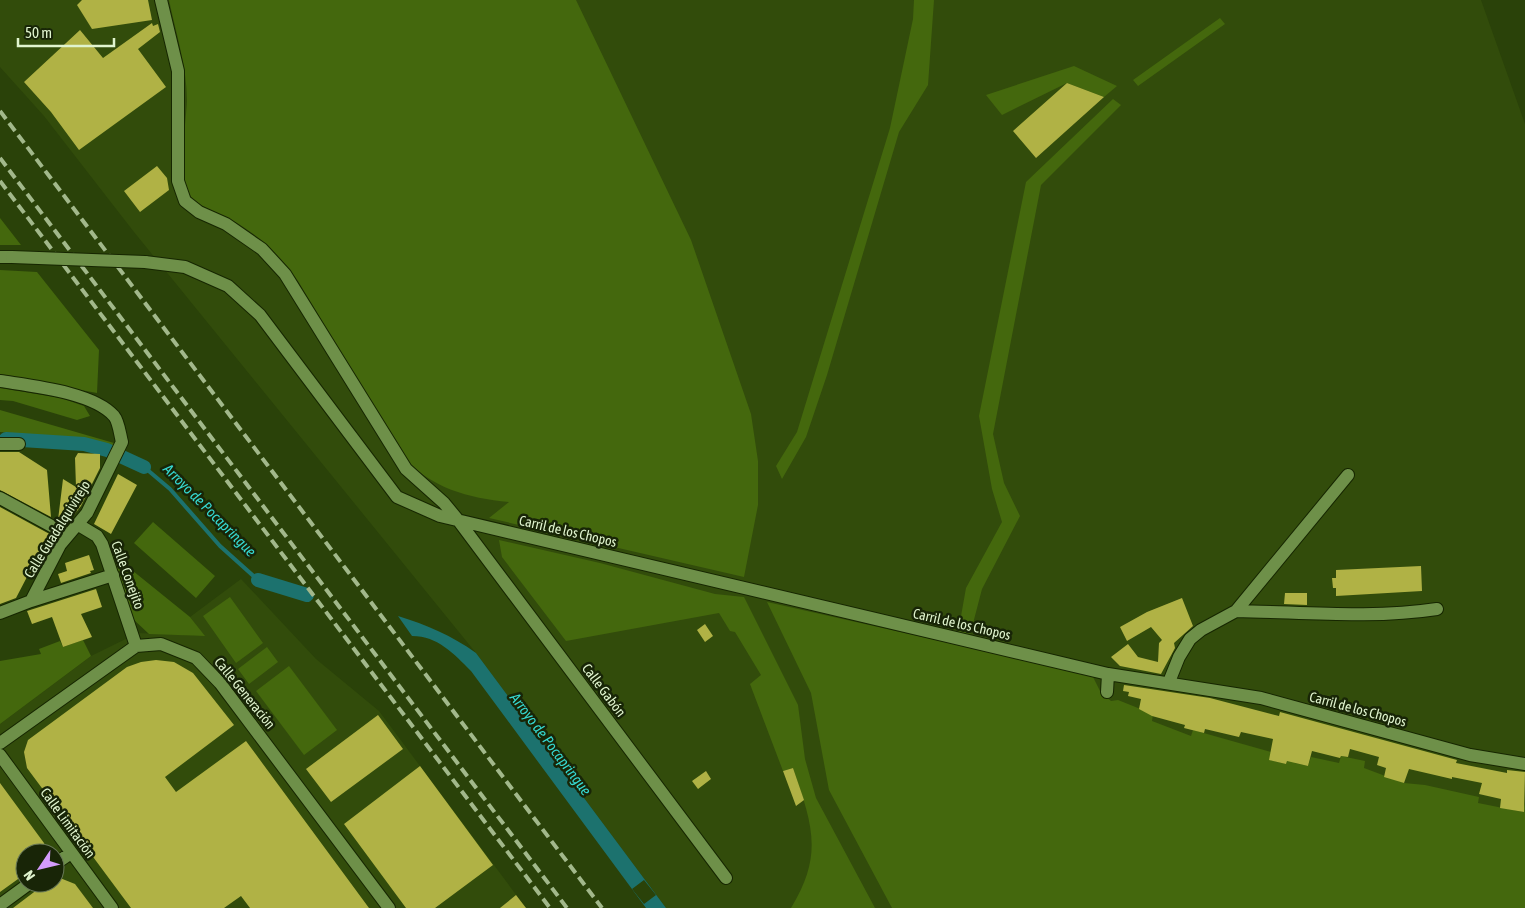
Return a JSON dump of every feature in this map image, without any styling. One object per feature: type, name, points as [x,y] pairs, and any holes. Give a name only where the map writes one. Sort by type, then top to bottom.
[{"type":"street","name":"Calle Gabón","points":[[161,0],[178,71],[178,181],[185,201],[199,212],[226,224],[262,250],[285,274],[406,469],[444,503],[458,520],[726,878]]},
{"type":"street","name":"Carril de los Chopos","points":[[6,257],[145,262],[185,267],[228,286],[260,315],[397,497],[440,516],[1108,674],[1169,682],[1261,698],[1470,755],[1525,764]]},
{"type":"street","name":"Calle Guadalquivirejo","points":[[0,381],[34,386],[94,402],[116,417],[119,451],[87,513],[60,545],[31,601],[0,613]]},
{"type":"street","points":[[0,444],[19,444]]},
{"type":"street","points":[[1169,682],[1179,657],[1190,639],[1236,611],[1348,475]]},
{"type":"street","points":[[0,498],[68,535]]},
{"type":"street","name":"Calle Conejito","points":[[77,524],[97,536],[113,575],[136,646]]},
{"type":"street","points":[[31,601],[113,575]]},
{"type":"street","points":[[1236,611],[1365,614],[1437,609]]},
{"type":"street","name":"Calle Generación","points":[[136,646],[161,644],[196,658],[220,683],[388,908]]},
{"type":"street","points":[[0,743],[136,646]]},
{"type":"street","points":[[1106,692],[1108,674]]},
{"type":"street","name":"Calle Limitación","points":[[0,755],[112,908]]},
{"type":"street","points":[[65,857],[70,853]]},
{"type":"street","points":[[0,905],[16,893]]},
{"type":"shaded area","points":[[0,0],[1481,0],[1525,124],[1525,908],[666,908],[476,653],[134,232],[44,116],[0,67]]},
{"type":"shaded area","points":[[169,0],[576,0],[691,240],[751,414],[758,461],[758,505],[744,577],[489,518],[509,502],[479,498],[451,490],[426,477],[403,457],[291,271],[261,240],[232,220],[196,202],[187,190],[184,178],[183,151],[187,88]]},
{"type":"shaded area","points":[[914,0],[934,0],[928,85],[899,132],[827,375],[806,437],[782,479],[776,466],[797,432],[890,128],[913,19]]},
{"type":"shaded area","points":[[1220,18],[1225,24],[1138,86],[1133,80]]},
{"type":"shaded area","points":[[1074,66],[1117,86],[1104,97],[1067,83],[1002,115],[986,95]]},
{"type":"shaded area","points":[[1113,99],[1121,105],[1041,185],[993,434],[1004,483],[1020,516],[982,589],[970,635],[958,633],[966,588],[1002,522],[992,489],[979,416],[1026,182]]},
{"type":"shaded area","points":[[0,218],[21,245],[0,245]]},
{"type":"shaded area","points":[[0,270],[37,272],[99,350],[97,393],[0,375]]},
{"type":"shaded area","points":[[0,388],[61,398],[84,406],[90,416],[77,420],[13,401],[0,400]]},
{"type":"shaded area","points":[[0,410],[114,443],[112,447],[81,439],[0,432]]},
{"type":"shaded area","points":[[153,522],[215,576],[196,598],[134,543]]},
{"type":"shaded area","points":[[499,540],[600,563],[715,594],[744,597],[798,705],[805,759],[816,798],[875,908],[791,908],[808,871],[811,855],[812,839],[805,806],[793,768],[783,771],[750,684],[761,675],[735,632],[730,631],[719,613],[566,641],[502,557]]},
{"type":"shaded area","points":[[112,554],[190,617],[205,636],[149,634],[133,619]]},
{"type":"shaded area","points":[[241,579],[316,659],[379,711],[526,908],[0,908],[0,724],[91,656],[138,633],[204,636],[190,617]]},
{"type":"shaded area","points":[[230,597],[263,643],[236,663],[203,616]]},
{"type":"shaded area","points":[[767,602],[1092,675],[1101,693],[1111,701],[1118,700],[1153,714],[1152,721],[1191,736],[1193,730],[1271,752],[1270,760],[1286,764],[1289,754],[1295,763],[1308,766],[1311,757],[1339,763],[1341,756],[1365,761],[1364,768],[1404,783],[1425,785],[1479,797],[1478,803],[1523,812],[1525,804],[1525,908],[892,908],[829,790],[811,693]]},
{"type":"shaded area","points":[[83,640],[91,656],[0,724],[0,661],[41,654],[39,649],[60,641],[63,647]]},
{"type":"shaded area","points":[[267,647],[278,662],[249,684],[238,669]]},
{"type":"shaded area","points":[[289,666],[337,730],[304,755],[256,691]]},
{"type":"water","points":[[398,616],[439,631],[476,653],[666,908],[646,908],[471,671],[445,647],[430,639],[412,636]]},
{"type":"pier","points":[[644,880],[656,895],[644,904],[632,889]]},
{"type":"building","points":[[82,0],[148,0],[152,20],[92,29],[77,5]]},
{"type":"building","points":[[152,23],[153,26],[158,24],[160,32],[138,49],[166,87],[79,150],[51,112],[24,82],[80,30],[103,58]]},
{"type":"building","points":[[1067,83],[1104,97],[1036,158],[1013,131]]},
{"type":"building","points":[[157,166],[167,178],[169,190],[140,212],[124,191]]},
{"type":"building","points":[[0,452],[19,452],[47,470],[51,517],[0,490]]},
{"type":"building","points":[[78,453],[100,454],[100,468],[81,506],[66,525],[58,520],[63,479],[76,487],[75,458]]},
{"type":"building","points":[[118,474],[137,485],[111,534],[94,524]]},
{"type":"building","points":[[0,507],[55,537],[34,578],[28,575],[16,598],[0,604]]},
{"type":"building","points":[[89,555],[94,570],[90,571],[91,573],[61,583],[58,574],[67,571],[65,563]]},
{"type":"building","points":[[1421,566],[1422,591],[1336,596],[1336,588],[1333,588],[1332,578],[1336,578],[1336,570]]},
{"type":"building","points":[[96,589],[102,607],[81,614],[92,637],[63,647],[52,617],[32,624],[27,611]]},
{"type":"building","points":[[1285,593],[1307,593],[1307,605],[1284,604]]},
{"type":"building","points":[[1182,598],[1193,626],[1174,643],[1175,648],[1161,674],[1120,666],[1111,657],[1128,644],[1138,657],[1158,662],[1159,643],[1162,640],[1151,627],[1127,641],[1120,627],[1147,612]]},
{"type":"building","points":[[705,624],[713,636],[705,642],[697,630]]},
{"type":"building","points":[[156,660],[174,662],[193,673],[234,725],[165,777],[176,792],[246,741],[369,908],[250,908],[241,896],[224,908],[131,908],[27,768],[24,752],[28,740],[127,667],[141,662]]},
{"type":"building","points":[[1124,685],[1210,698],[1279,716],[1280,712],[1457,760],[1456,763],[1507,773],[1507,770],[1525,772],[1524,812],[1500,808],[1501,799],[1479,794],[1482,783],[1452,777],[1452,779],[1409,769],[1404,783],[1384,777],[1386,768],[1377,765],[1379,757],[1350,749],[1348,757],[1341,756],[1340,758],[1312,751],[1308,766],[1287,761],[1286,764],[1269,760],[1273,739],[1241,732],[1239,737],[1205,729],[1204,733],[1184,728],[1185,725],[1152,716],[1139,709],[1141,699],[1128,696],[1129,692],[1123,691]]},
{"type":"building","points":[[378,715],[403,749],[331,802],[306,769]]},
{"type":"building","points":[[420,766],[493,865],[435,908],[406,908],[344,824]]},
{"type":"building","points":[[793,768],[804,800],[796,806],[783,771]]},
{"type":"building","points":[[706,771],[711,779],[698,789],[692,781]]},
{"type":"building","points":[[0,783],[44,843],[15,843],[15,881],[0,892]]},
{"type":"building","points":[[65,880],[75,884],[93,908],[13,908],[33,893],[65,893]]},
{"type":"building","points":[[516,895],[526,908],[500,908]]},
{"type":"waterway","name":"Arroyo de Pocapringue","points":[[6,439],[84,444],[107,450],[144,467]]},
{"type":"waterway","name":"Arroyo de Pocapringue","points":[[144,467],[170,489],[220,546],[258,580]]},
{"type":"waterway","name":"Arroyo de Pocapringue","points":[[258,580],[307,595]]},
{"type":"railway","points":[[0,111],[602,908]]},
{"type":"railway","points":[[0,158],[567,908]]},
{"type":"railway","points":[[0,181],[550,908]]}]
